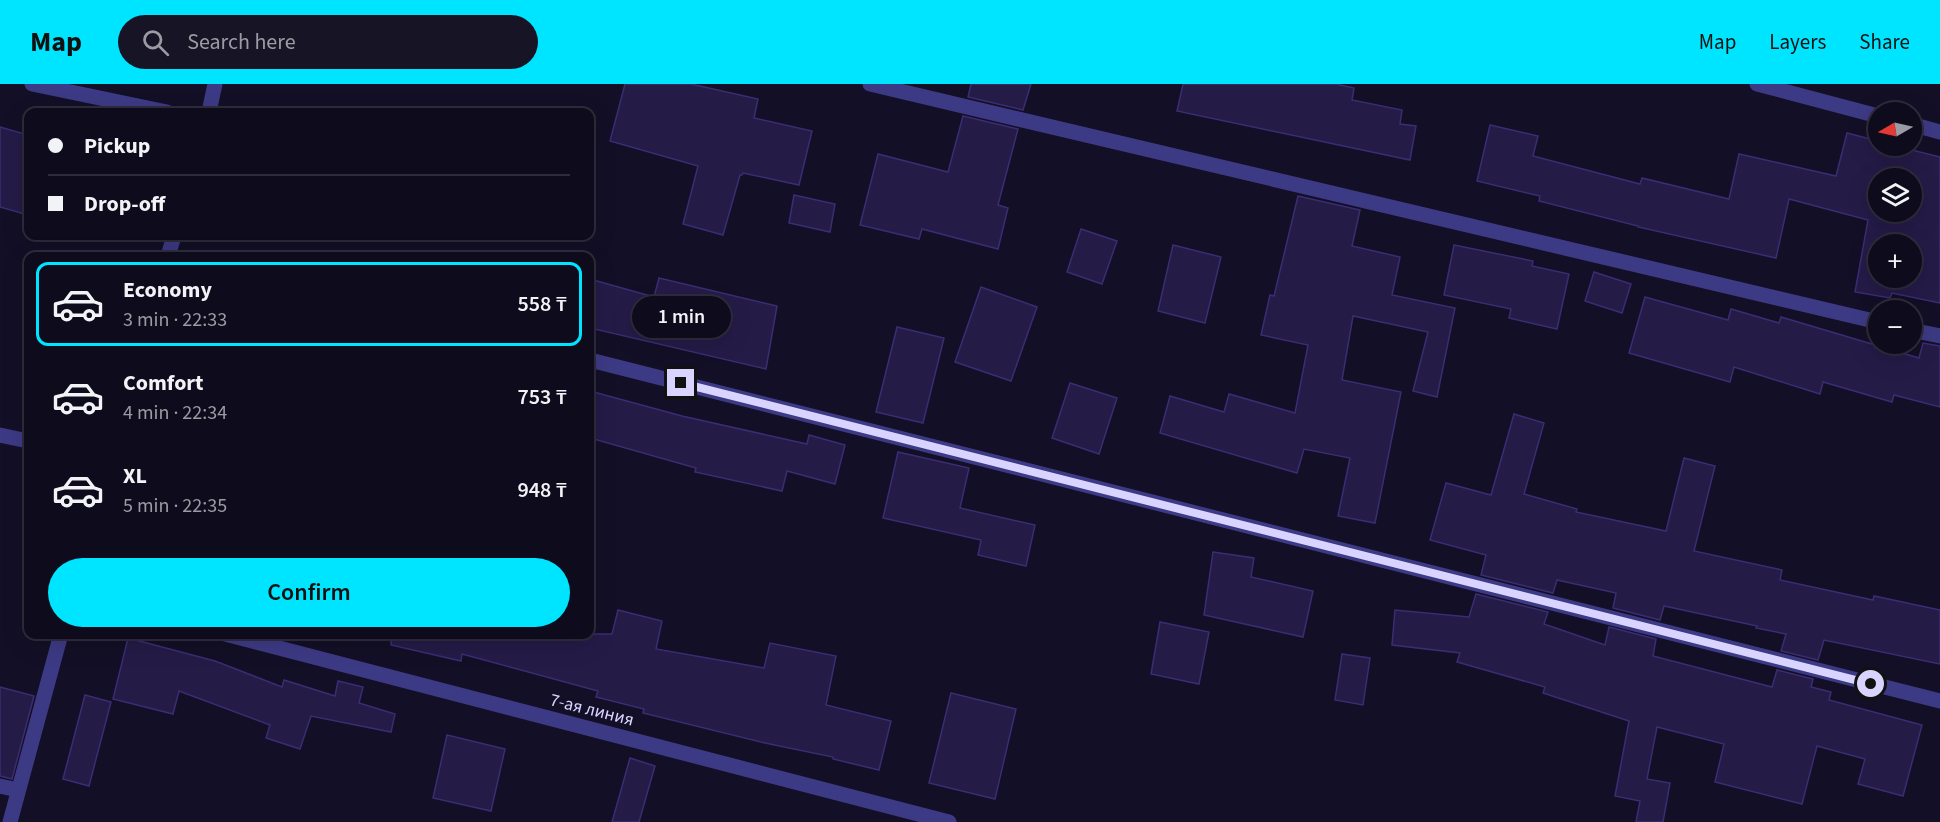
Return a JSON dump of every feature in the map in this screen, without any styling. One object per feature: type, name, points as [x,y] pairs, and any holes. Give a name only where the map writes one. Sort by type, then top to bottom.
[{"type":"street","points":[[32,84],[148,108]]},
{"type":"street","points":[[210,108],[215,84]]},
{"type":"street","points":[[870,84],[1868,320]]},
{"type":"street","points":[[1757,84],[1868,113]]},
{"type":"street","points":[[1922,127],[1940,132]]},
{"type":"street","points":[[1922,332],[1940,336]]},
{"type":"street","points":[[594,361],[1940,701]]},
{"type":"street","points":[[0,435],[24,440]]},
{"type":"street","points":[[10,822],[60,639]]},
{"type":"street","name":"7-ая линия","points":[[244,639],[949,822]]},
{"type":"street","points":[[0,786],[18,790]]},
{"type":"building","points":[[625,84],[691,84],[758,99],[754,118],[812,131],[799,185],[743,173],[740,175],[723,235],[683,224],[698,166],[610,141]]},
{"type":"building","points":[[971,84],[1031,84],[1023,110],[968,97]]},
{"type":"building","points":[[1183,84],[1336,84],[1354,88],[1352,100],[1402,110],[1400,124],[1416,126],[1410,160],[1177,111]]},
{"type":"building","points":[[963,116],[1018,129],[998,205],[1008,208],[998,249],[922,229],[919,239],[860,225],[878,154],[948,172]]},
{"type":"building","points":[[1490,125],[1538,136],[1533,156],[1640,184],[1642,178],[1729,199],[1739,154],[1836,176],[1847,133],[1868,138],[1868,156],[1922,156],[1922,152],[1940,157],[1940,303],[1892,293],[1890,298],[1855,292],[1868,220],[1789,199],[1776,258],[1638,227],[1539,201],[1540,196],[1477,181]]},
{"type":"building","points":[[0,127],[24,134],[24,214],[0,207]]},
{"type":"building","points":[[794,195],[835,204],[830,232],[789,223]]},
{"type":"building","points":[[1298,196],[1360,210],[1352,246],[1400,257],[1392,295],[1455,308],[1437,397],[1413,391],[1428,332],[1353,316],[1342,380],[1401,392],[1375,523],[1338,516],[1350,458],[1304,449],[1297,473],[1160,433],[1170,396],[1224,412],[1229,394],[1295,413],[1308,345],[1261,335],[1270,295],[1274,296]]},
{"type":"building","points":[[1081,229],[1117,241],[1102,284],[1067,272]]},
{"type":"building","points":[[1173,245],[1221,257],[1205,323],[1158,311]]},
{"type":"building","points":[[1454,245],[1533,261],[1532,266],[1569,274],[1557,329],[1509,318],[1511,309],[1444,295]]},
{"type":"building","points":[[1594,272],[1631,284],[1622,313],[1585,301]]},
{"type":"building","points":[[659,278],[777,306],[766,369],[594,329],[594,280],[654,297]]},
{"type":"building","points":[[981,287],[1037,307],[1011,381],[955,362]]},
{"type":"building","points":[[1645,297],[1728,320],[1731,309],[1779,323],[1781,317],[1868,343],[1868,354],[1906,354],[1919,358],[1922,354],[1923,343],[1940,346],[1940,407],[1894,395],[1892,402],[1823,382],[1820,394],[1734,367],[1730,382],[1629,353]]},
{"type":"building","points":[[897,327],[944,338],[923,423],[876,412]]},
{"type":"building","points":[[1070,383],[1117,398],[1099,454],[1052,438]]},
{"type":"building","points":[[594,392],[682,416],[807,444],[809,435],[845,445],[835,484],[787,471],[782,491],[695,472],[696,468],[594,439]]},
{"type":"building","points":[[1514,414],[1544,423],[1524,494],[1577,509],[1576,512],[1666,531],[1684,458],[1715,466],[1694,551],[1782,570],[1780,580],[1873,600],[1874,596],[1940,610],[1940,664],[1824,640],[1818,660],[1781,651],[1786,634],[1756,628],[1757,626],[1664,606],[1660,620],[1613,608],[1616,593],[1557,580],[1553,593],[1481,575],[1486,555],[1430,540],[1446,483],[1491,495]]},
{"type":"building","points":[[898,452],[969,468],[960,508],[1035,525],[1026,566],[978,555],[981,540],[883,518]]},
{"type":"building","points":[[1213,552],[1254,558],[1251,577],[1313,591],[1303,637],[1204,615]]},
{"type":"building","points":[[1476,594],[1548,612],[1544,624],[1605,645],[1609,627],[1656,639],[1653,656],[1772,687],[1777,670],[1813,679],[1811,687],[1831,692],[1829,700],[1922,725],[1903,796],[1858,784],[1865,759],[1817,746],[1802,804],[1715,782],[1724,744],[1657,727],[1647,779],[1670,783],[1663,822],[1636,822],[1640,801],[1615,796],[1629,721],[1543,693],[1545,687],[1457,662],[1460,653],[1392,645],[1395,610],[1469,617]]},
{"type":"building","points":[[618,610],[662,621],[656,649],[764,668],[770,643],[836,656],[826,705],[891,721],[879,770],[833,759],[833,757],[643,713],[644,709],[596,697],[598,691],[462,654],[461,661],[391,645],[392,639],[594,639],[594,634],[612,634]]},
{"type":"building","points":[[1160,622],[1209,632],[1199,684],[1151,674]]},
{"type":"building","points":[[128,639],[132,639],[215,661],[282,687],[284,680],[335,696],[338,681],[363,687],[359,703],[395,714],[391,732],[311,716],[300,749],[266,738],[270,725],[179,691],[173,714],[113,699]]},
{"type":"building","points":[[1342,654],[1370,658],[1363,705],[1335,700]]},
{"type":"building","points":[[0,687],[34,696],[12,779],[0,776]]},
{"type":"building","points":[[951,693],[1016,709],[995,799],[929,783]]},
{"type":"building","points":[[85,695],[111,702],[89,786],[63,779]]},
{"type":"building","points":[[447,735],[505,749],[491,811],[433,798]]},
{"type":"building","points":[[630,758],[655,766],[639,822],[612,822]]},
{"type":"route","points":[[681,383],[1871,684]]}]
